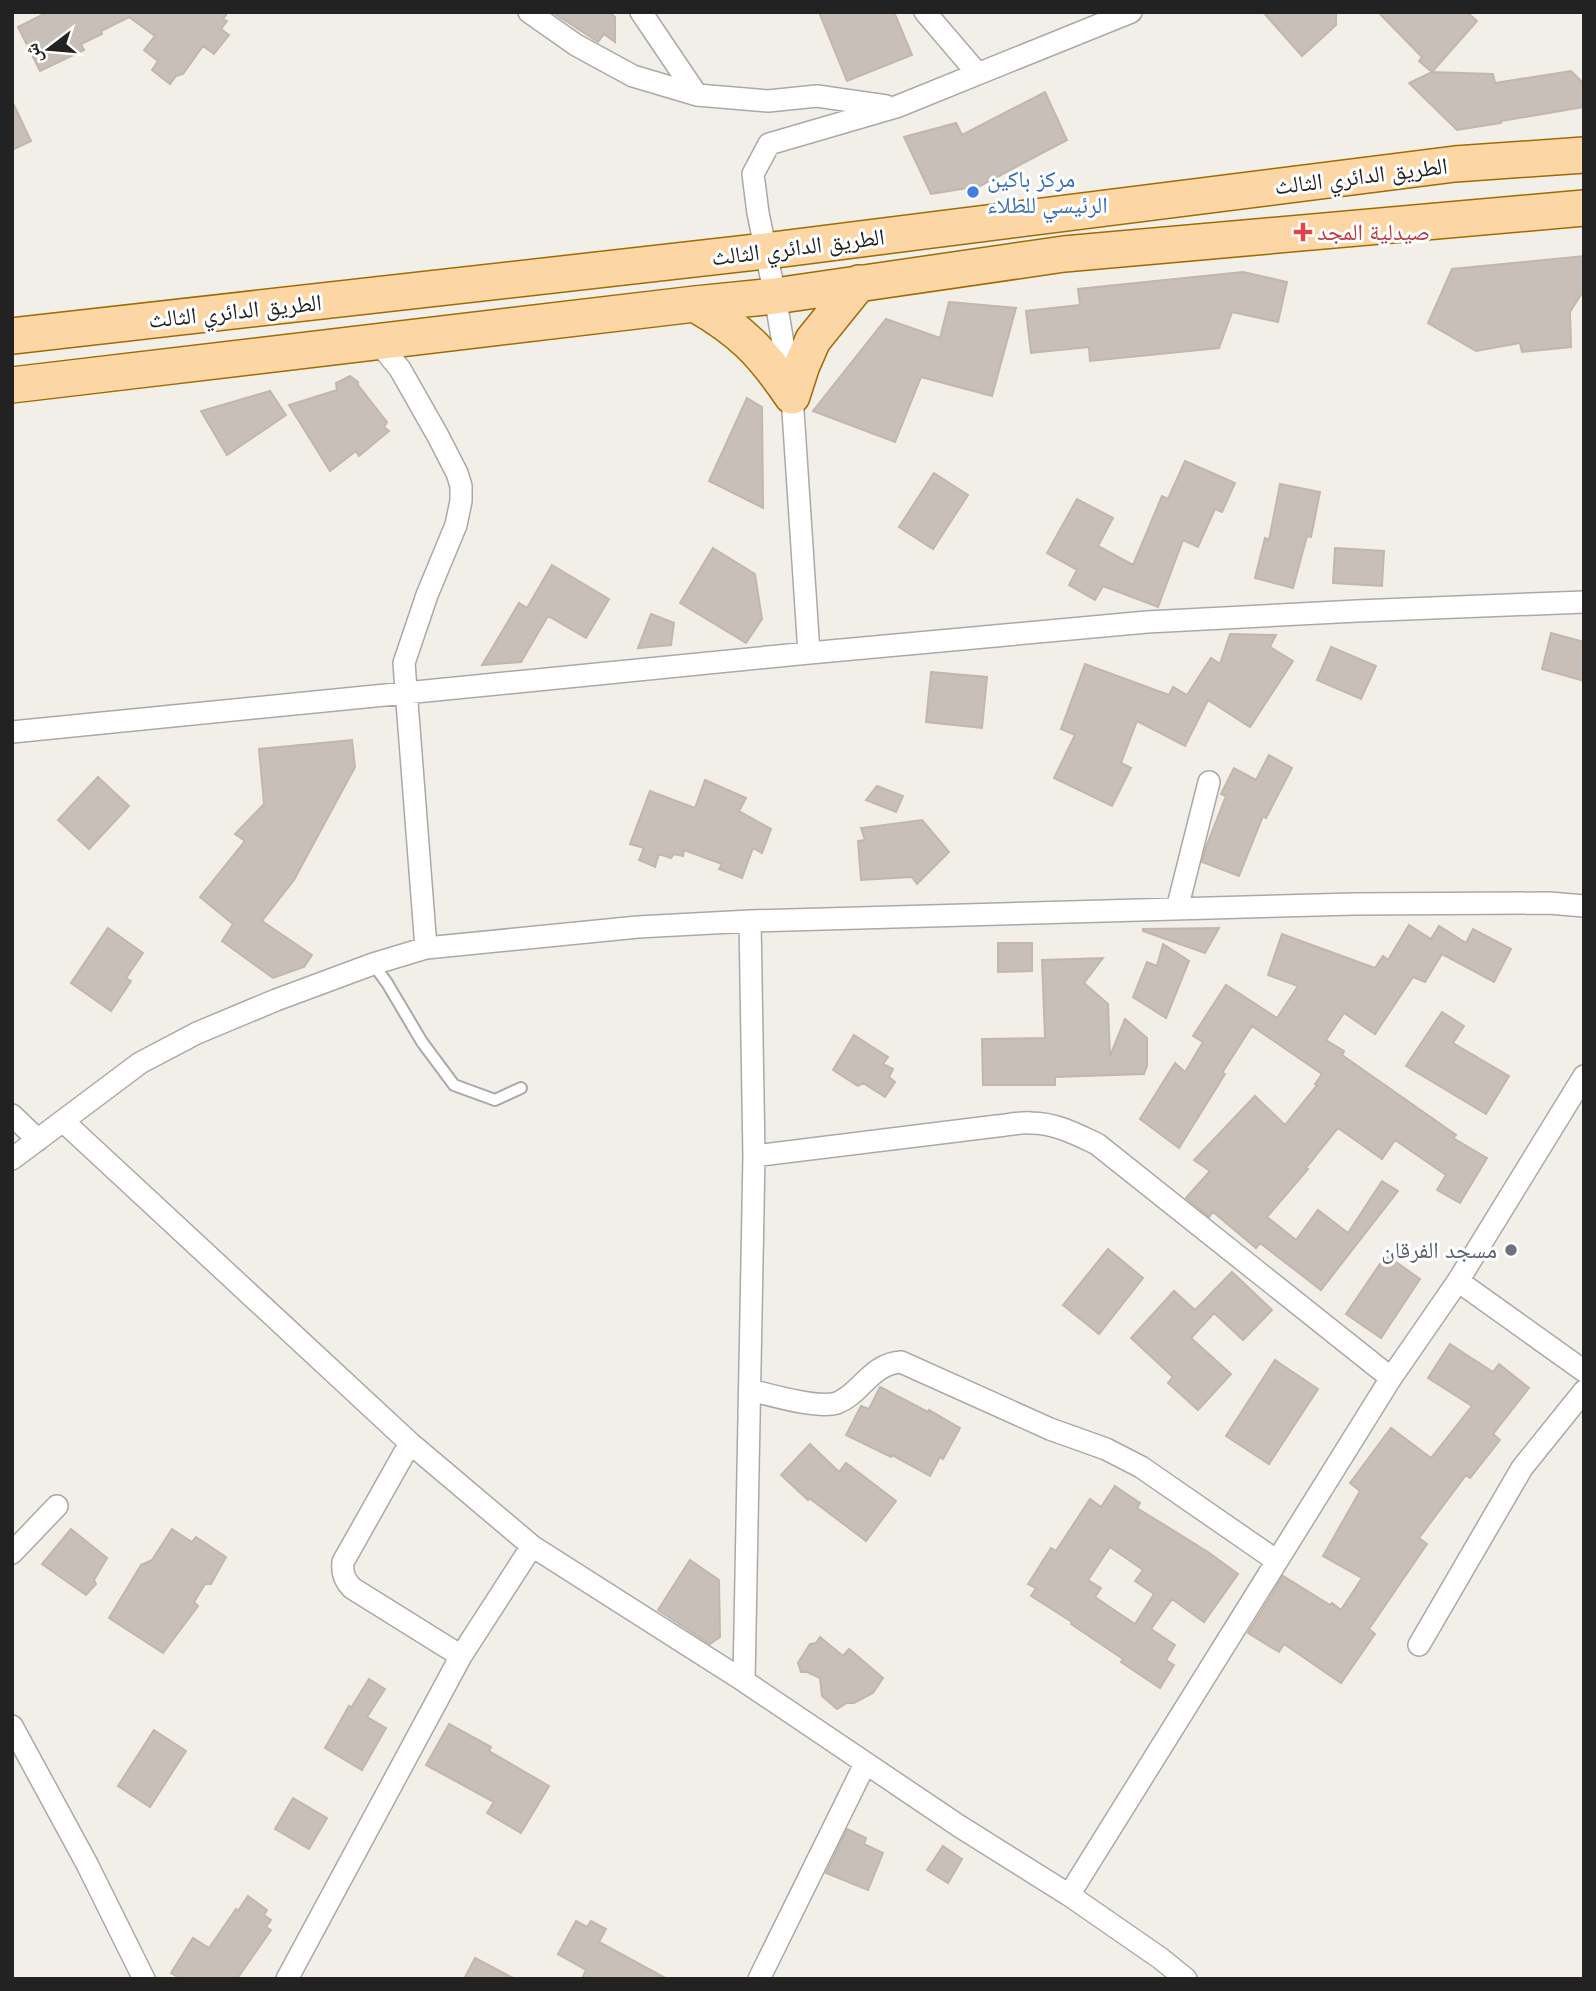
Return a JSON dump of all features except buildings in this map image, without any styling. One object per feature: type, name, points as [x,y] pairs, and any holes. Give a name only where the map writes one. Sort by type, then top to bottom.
[{"type":"main road","name":"الطريق الدائري الثالث","points":[[12,336],[766,251],[1455,164],[1584,155]]},
{"type":"main road","name":"الطريق الدائري الثالث","points":[[12,385],[775,296],[1064,254],[1584,208]]},
{"type":"main road","points":[[792,396],[813,340],[859,283]]},
{"type":"main road","points":[[695,304],[741,334],[759,351],[792,396]]},
{"type":"street","points":[[529,12],[576,45],[633,76],[696,95],[768,102],[817,96],[896,107]]},
{"type":"street","points":[[641,12],[696,95]]},
{"type":"street","points":[[925,12],[978,74]]},
{"type":"street","points":[[809,653],[792,396],[753,174],[769,144],[896,107],[1132,12]]},
{"type":"street","points":[[378,342],[400,369],[432,425],[461,486],[456,525],[427,595],[404,663],[426,948]]},
{"type":"street","points":[[12,732],[1147,622],[1584,602]]},
{"type":"street","points":[[1177,909],[1209,782]]},
{"type":"street","points":[[12,1159],[140,1063],[197,1033],[276,1000],[373,964],[426,948],[638,927],[750,921],[1368,904],[1549,903],[1584,906]]},
{"type":"street","points":[[744,1681],[754,1156],[750,921]]},
{"type":"street","points":[[1069,1895],[1391,1378],[1458,1281],[1581,1087]]},
{"type":"street","points":[[12,1115],[38,1140]]},
{"type":"street","points":[[63,1121],[410,1443],[532,1546],[744,1681],[958,1826],[1069,1895],[1186,1979]]},
{"type":"street","points":[[754,1156],[1031,1122],[1051,1125],[1097,1144],[1391,1378]]},
{"type":"street","points":[[1458,1281],[1584,1371]]},
{"type":"street","points":[[750,1390],[819,1405],[834,1404],[846,1398],[877,1370],[890,1363],[901,1362],[1050,1429],[1106,1449],[1140,1467],[1277,1561]]},
{"type":"street","points":[[1419,1645],[1522,1468],[1584,1391]]},
{"type":"street","points":[[410,1443],[343,1562],[342,1571],[352,1588],[461,1656]]},
{"type":"street","points":[[12,1553],[57,1506]]},
{"type":"street","points":[[287,1979],[461,1656],[532,1546]]},
{"type":"street","points":[[12,1726],[87,1864],[144,1979]]},
{"type":"street","points":[[759,1979],[865,1763]]},
{"type":"lane","points":[[373,964],[422,1042],[454,1085],[495,1100],[521,1088]]},
{"type":"place","name":"مركز باكين الرئيسي للطلاء","points":[[973,192]]},
{"type":"place","name":"صيدلية المجد","points":[[1303,232]]},
{"type":"place","name":"مسجد الفرقان","points":[[1511,1250]]}]
